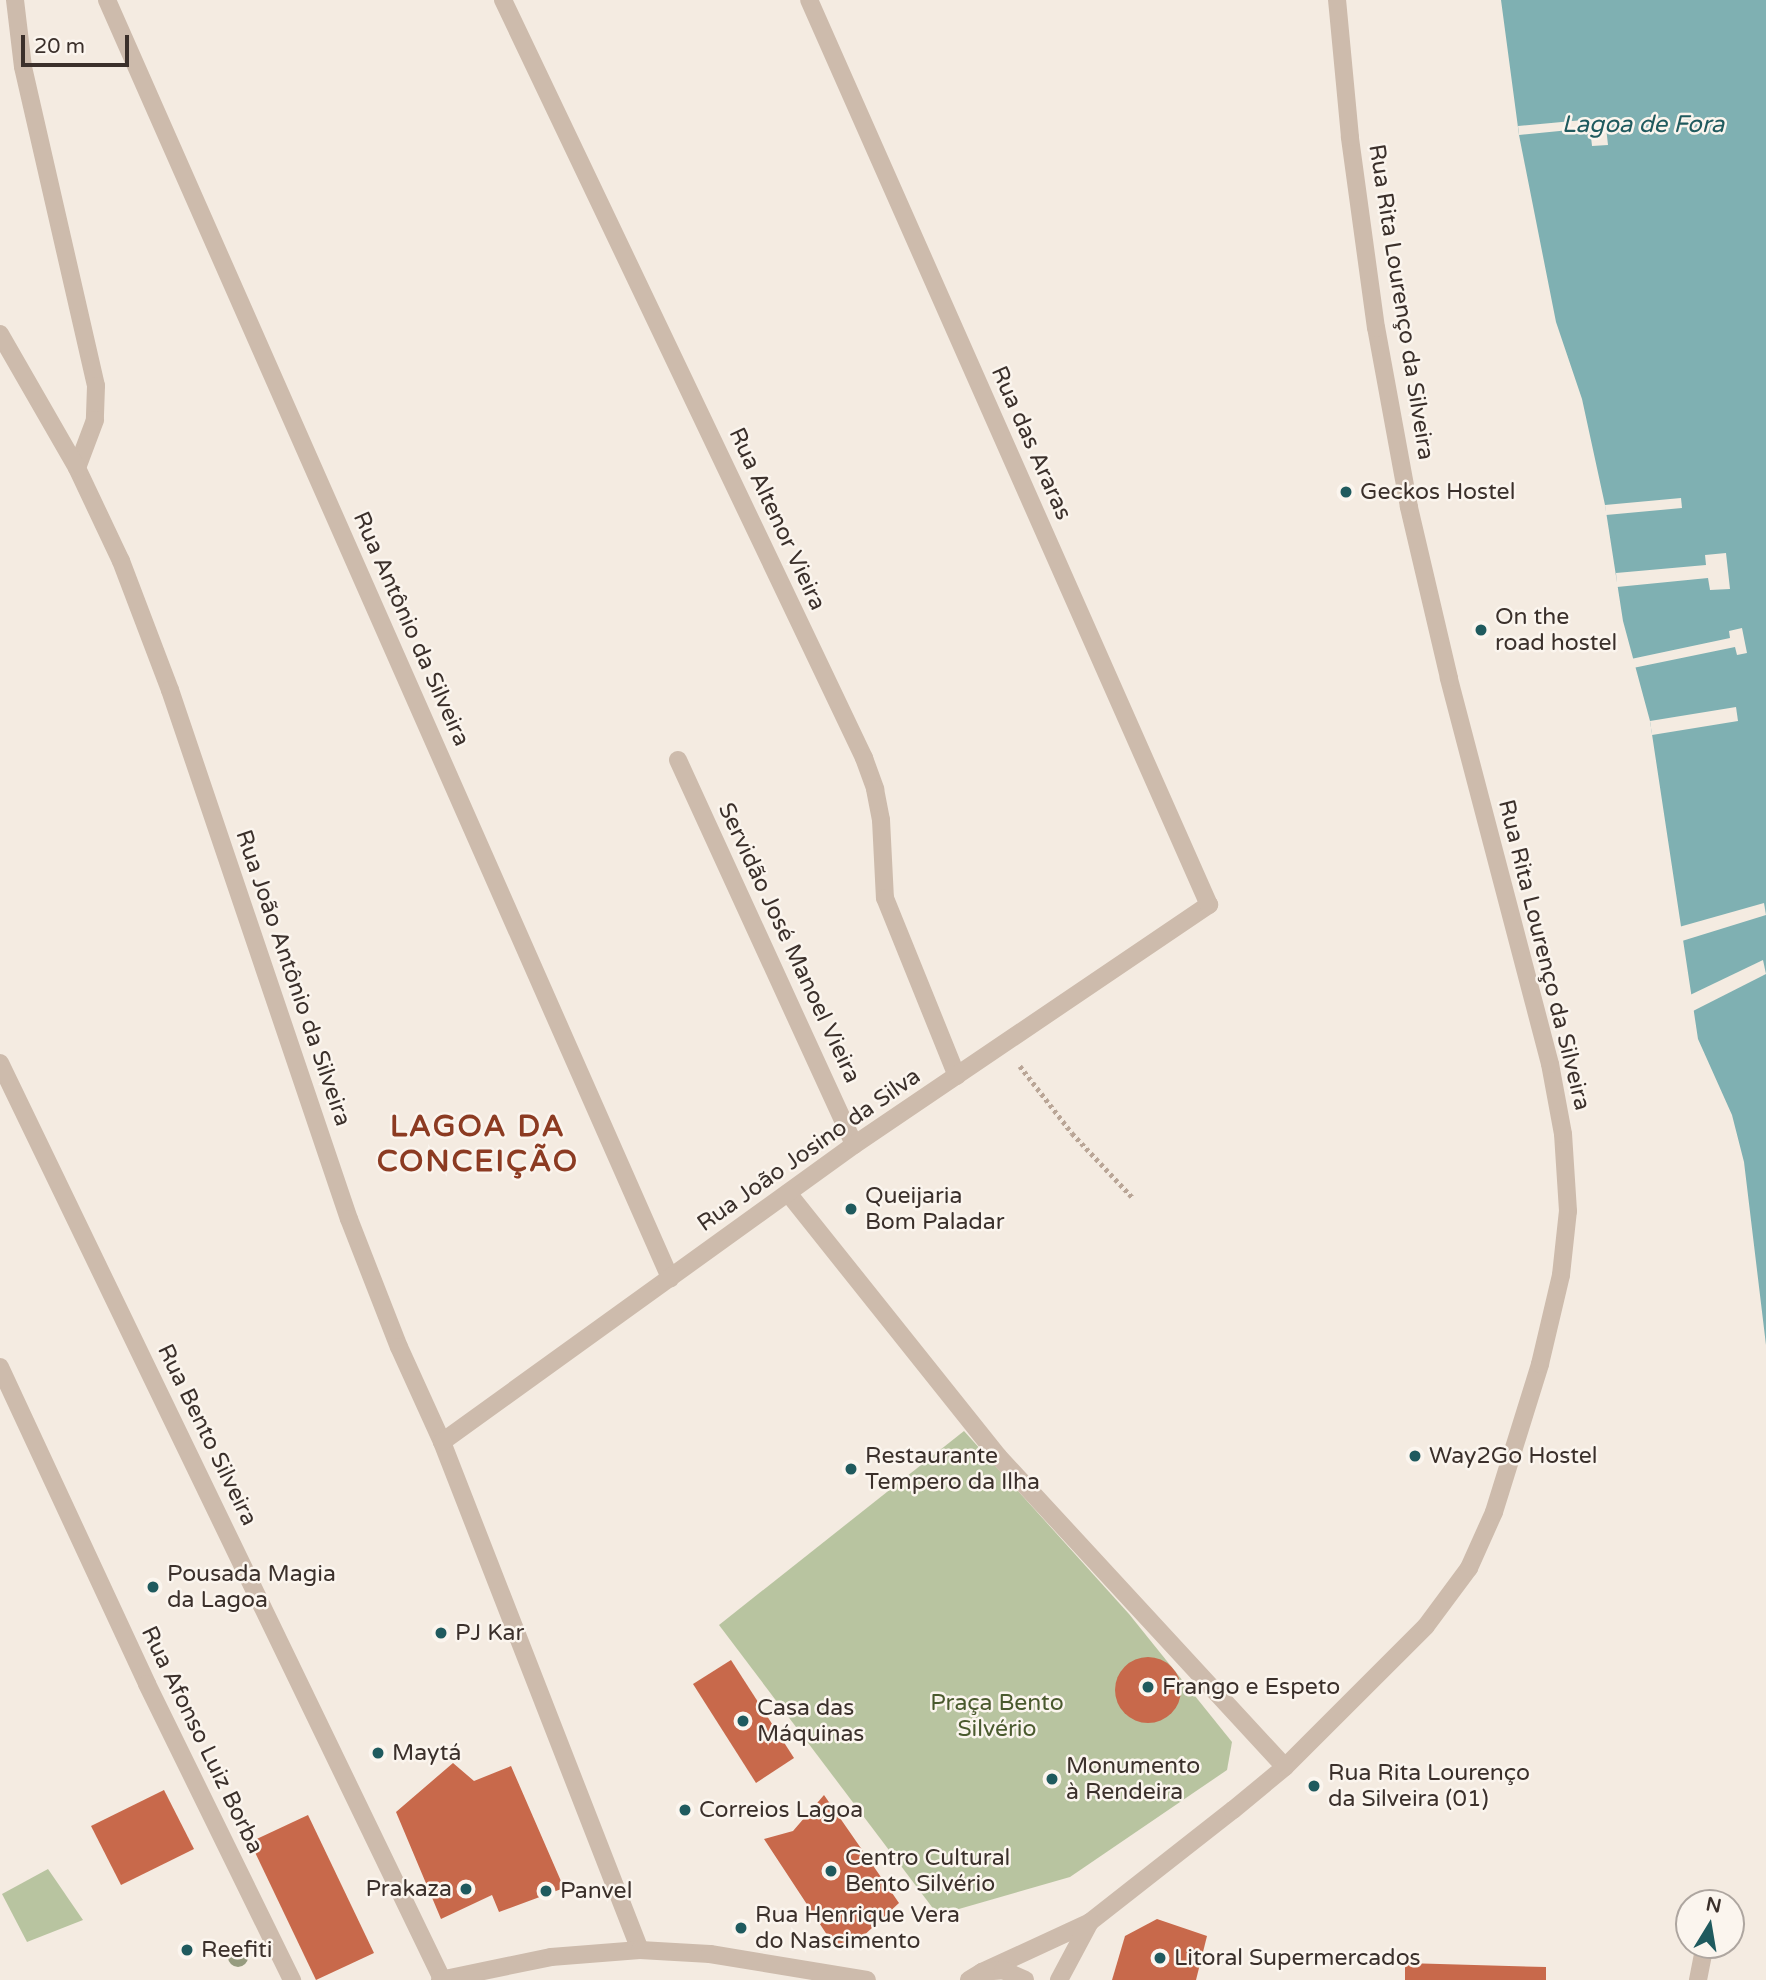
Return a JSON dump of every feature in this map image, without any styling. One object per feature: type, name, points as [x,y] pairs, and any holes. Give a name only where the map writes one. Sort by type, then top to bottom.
[{"type":"street","points":[[15,0],[23,67],[96,386],[95,419],[77,468]]},
{"type":"street","name":"Rua Antônio da Silveira","points":[[107,0],[670,1278]]},
{"type":"street","name":"Rua Altenor Vieira","points":[[503,0],[864,758],[875,789],[881,820],[885,898],[957,1076]]},
{"type":"street","name":"Rua das Araras","points":[[809,0],[1209,905]]},
{"type":"street","name":"Rua Rita Lourenço da Silveira","points":[[976,1976],[1090,1922],[1285,1767],[1426,1626],[1469,1568],[1494,1512],[1540,1364],[1560,1275],[1569,1212],[1563,1134],[1550,1064],[1449,678],[1409,507],[1374,314],[1350,137],[1337,0]]},
{"type":"street","name":"Rua João Antônio da Silveira","points":[[0,334],[77,468],[121,561],[145,621],[349,1219],[399,1347],[442,1442],[640,1950]]},
{"type":"street","name":"Servidão José Manoel Vieira","points":[[678,760],[854,1145]]},
{"type":"street","name":"Rua João Josino da Silva","points":[[442,1442],[854,1145],[1209,905]]},
{"type":"street","name":"Rua Bento Silveira","points":[[0,1063],[441,1980]]},
{"type":"street","points":[[788,1193],[998,1456],[1285,1767]]},
{"type":"street","name":"Rua Afonso Luiz Borba","points":[[0,1367],[147,1684],[292,1980]]},
{"type":"street","name":"Rua Rita Lourenço da Silveira","points":[[1059,1980],[1090,1922]]},
{"type":"street","points":[[441,1980],[551,1957],[640,1950],[710,1954],[867,1980]]},
{"type":"street","points":[[1698,1980],[1702,1959]]},
{"type":"street","points":[[976,1976],[1003,1970],[1025,1980]]},
{"type":"path","points":[[1004,1044],[1072,1133],[1133,1198]]},
{"type":"green space","name":"Praça Bento Silvério","points":[[964,1431],[1129,1614],[1232,1742],[1227,1770],[1070,1877],[938,1915],[719,1625]]},
{"type":"green space","points":[[48,1869],[83,1920],[27,1942],[2,1894]]},
{"type":"water","name":"Lagoa de Fora","points":[[1501,0],[1766,0],[1766,1345],[1744,1162],[1732,1115],[1698,1039],[1650,721],[1623,621],[1605,505],[1582,399],[1556,322],[1519,135]]},
{"type":"pier","points":[[1605,118],[1608,145],[1592,146],[1590,128],[1519,135],[1518,126]]},
{"type":"pier","points":[[1681,498],[1682,508],[1606,515],[1605,505]]},
{"type":"pier","points":[[1726,553],[1730,589],[1710,590],[1708,578],[1617,587],[1616,573],[1706,565],[1705,555]]},
{"type":"pier","points":[[1742,628],[1747,653],[1737,655],[1735,647],[1633,668],[1631,659],[1730,638],[1729,631]]},
{"type":"pier","points":[[1736,707],[1738,721],[1652,735],[1650,721]]},
{"type":"pier","points":[[1764,903],[1766,915],[1682,941],[1679,927]]},
{"type":"pier","points":[[1763,960],[1766,974],[1693,1011],[1690,995]]},
{"type":"building","name":"Frango e Espeto","points":[[1141,1657],[1155,1657],[1167,1662],[1176,1671],[1181,1690],[1179,1703],[1172,1714],[1155,1723],[1141,1723],[1129,1718],[1120,1709],[1115,1697],[1115,1683],[1120,1671],[1129,1662]]},
{"type":"building","name":"Casa das Máquinas","points":[[731,1660],[794,1758],[756,1783],[693,1684]]},
{"type":"building","points":[[453,1763],[474,1781],[511,1766],[564,1888],[499,1912],[492,1895],[441,1919],[396,1812]]},
{"type":"building","points":[[164,1790],[194,1849],[121,1885],[91,1826]]},
{"type":"building","name":"Centro Cultural Bento Silvério","points":[[824,1795],[899,1903],[860,1939],[835,1947],[764,1839],[793,1831]]},
{"type":"building","points":[[308,1815],[374,1953],[316,1980],[250,1842]]},
{"type":"building","name":"Litoral Supermercados","points":[[1157,1919],[1207,1936],[1196,1980],[1112,1980],[1125,1936]]},
{"type":"building","points":[[1405,1963],[1546,1967],[1546,1980],[1405,1980]]},
{"type":"place","name":"Geckos Hostel","points":[[1346,492]]},
{"type":"place","name":"On the road hostel","points":[[1481,630]]},
{"type":"place","name":"Queijaria Bom Paladar","points":[[851,1209]]},
{"type":"place","name":"Way2Go Hostel","points":[[1415,1456]]},
{"type":"place","name":"Restaurante Tempero da Ilha","points":[[851,1469]]},
{"type":"place","name":"Pousada Magia da Lagoa","points":[[153,1587]]},
{"type":"place","name":"PJ Kar","points":[[441,1633]]},
{"type":"place","name":"Frango e Espeto","points":[[1148,1687]]},
{"type":"place","name":"Casa das Máquinas","points":[[743,1721]]},
{"type":"place","name":"Maytá","points":[[378,1753]]},
{"type":"place","name":"Monumento à Rendeira","points":[[1052,1779]]},
{"type":"place","name":"Rua Rita Lourenço da Silveira (01)","points":[[1314,1786]]},
{"type":"place","name":"Correios Lagoa","points":[[685,1810]]},
{"type":"place","name":"Centro Cultural Bento Silvério","points":[[831,1871]]},
{"type":"place","name":"Prakaza","points":[[466,1889]]},
{"type":"place","name":"Panvel","points":[[546,1891]]},
{"type":"place","name":"Rua Henrique Vera do Nascimento","points":[[741,1928]]},
{"type":"place","name":"Reefiti","points":[[187,1950]]},
{"type":"place","name":"Litoral Supermercados","points":[[1160,1958]]},
{"type":"district","name":"LAGOA DA CONCEIÇÃO","points":[[478,1144]]}]
